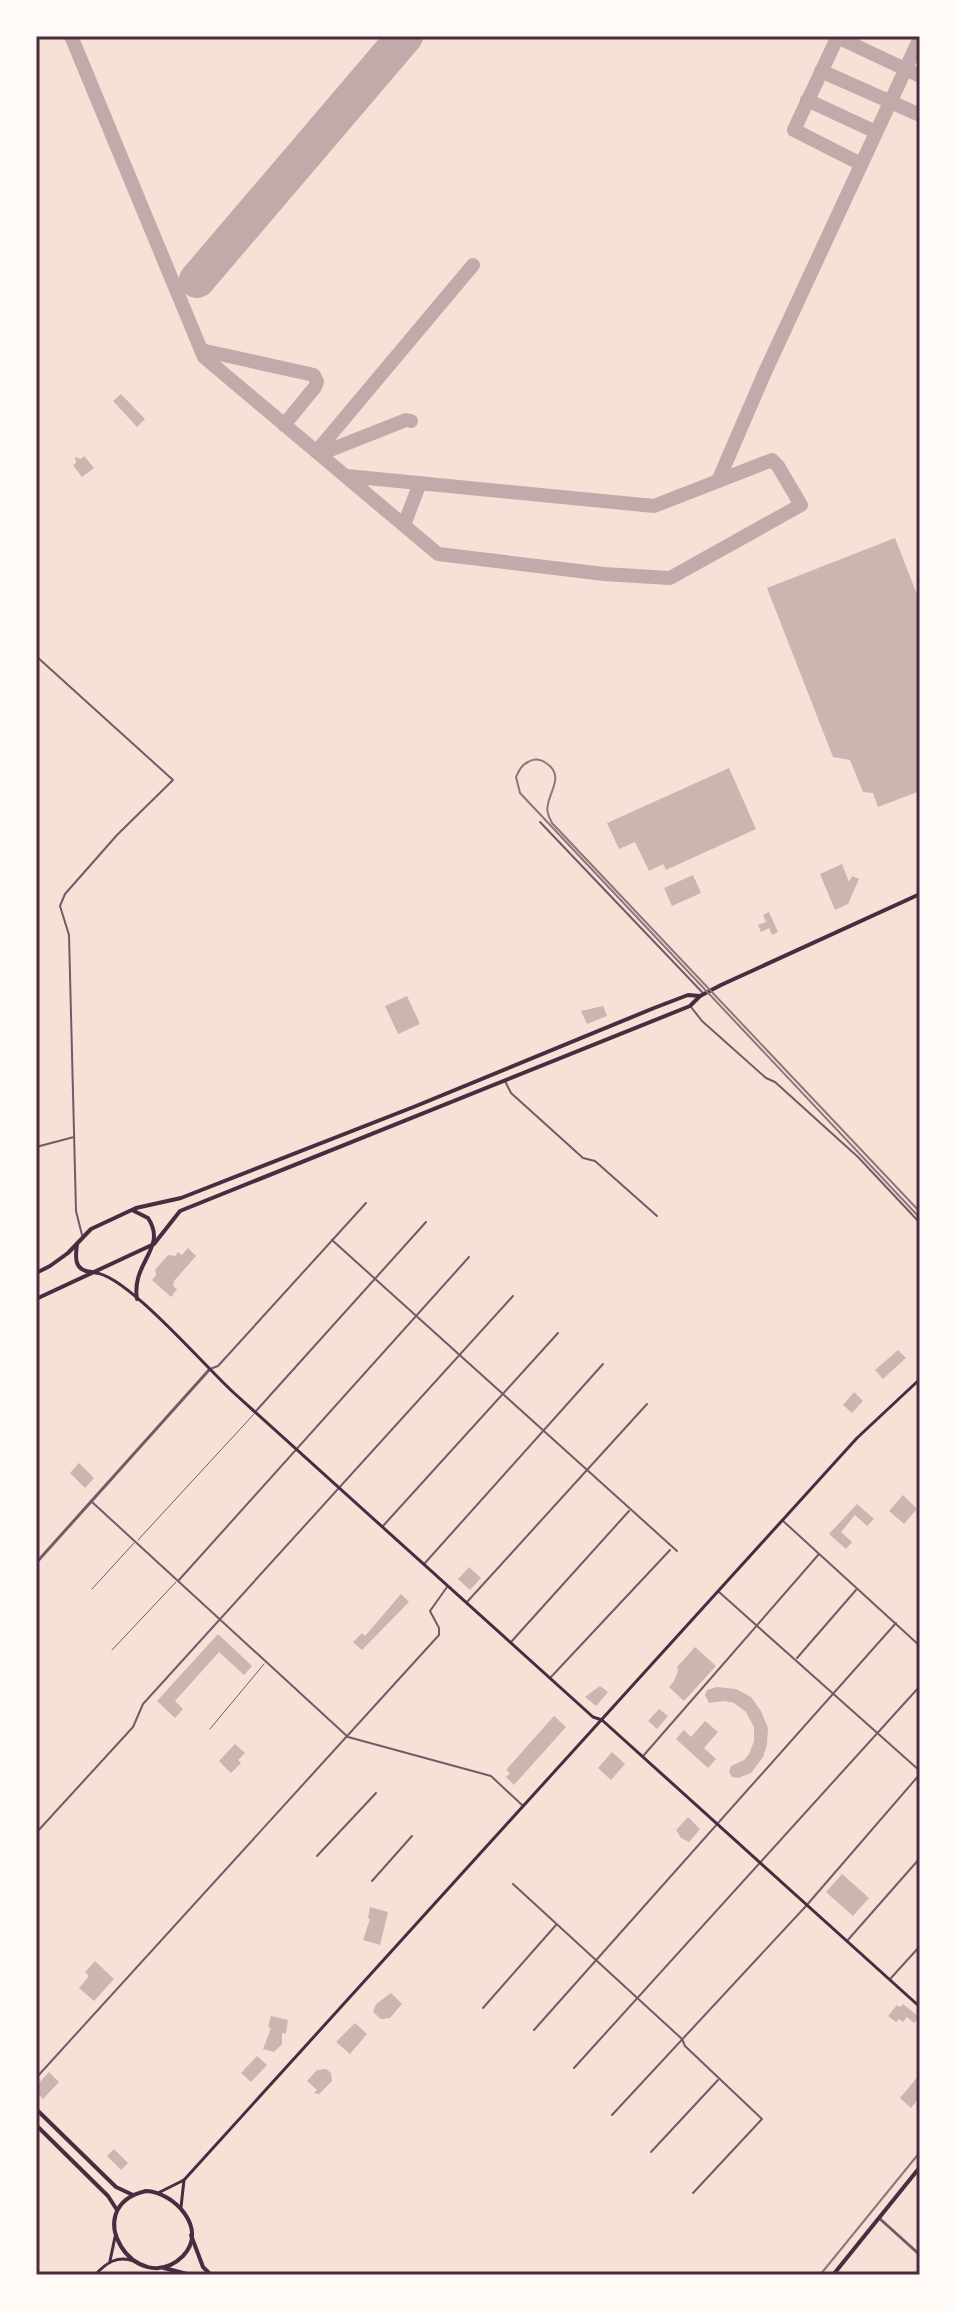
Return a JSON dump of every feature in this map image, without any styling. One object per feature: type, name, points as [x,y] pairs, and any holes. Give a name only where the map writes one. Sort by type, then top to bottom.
[{"type":"main road","points":[[137,1299],[135,1288],[138,1272],[154,1244],[180,1211],[690,1006],[702,995],[920,894]]},
{"type":"main road","points":[[36,1273],[50,1266],[83,1236],[132,1211],[181,1198],[654,1008],[688,995],[702,995]]},
{"type":"main road","points":[[416,1106],[420,1115]]},
{"type":"main road","points":[[132,1211],[148,1218],[155,1235],[154,1244]]},
{"type":"main road","points":[[78,1241],[76,1263],[82,1271],[109,1275],[137,1299],[199,1355],[209,1370],[339,1488],[920,2007]]},
{"type":"main road","points":[[36,1299],[154,1244]]},
{"type":"main road","points":[[158,2193],[184,2180],[782,1520],[869,1426],[920,1379]]},
{"type":"main road","points":[[36,2109],[116,2187],[133,2195]]},
{"type":"main road","points":[[36,2125],[108,2196],[117,2210]]},
{"type":"main road","points":[[833,2275],[920,2167]]},
{"type":"main road","points":[[184,2180],[181,2207],[203,2267],[211,2275]]},
{"type":"main road","points":[[95,2275],[110,2261],[117,2210],[133,2195],[146,2191],[167,2195],[181,2207]]},
{"type":"main road","points":[[162,2268],[187,2250],[191,2234]]},
{"type":"main road","points":[[115,2237],[134,2261]]},
{"type":"main road","points":[[110,2261],[125,2259],[191,2275]]},
{"type":"street","points":[[36,656],[173,780],[117,835],[61,902],[69,935],[76,1211],[83,1236]]},
{"type":"street","points":[[540,822],[702,995]]},
{"type":"street","points":[[690,1006],[726,1042],[858,1157],[920,1223]]},
{"type":"street","points":[[505,1081],[511,1093],[583,1158],[595,1161],[657,1216]]},
{"type":"street","points":[[36,1147],[75,1137]]},
{"type":"street","points":[[36,1563],[209,1370],[218,1366],[366,1203]]},
{"type":"street","points":[[256,1412],[426,1222]]},
{"type":"street","points":[[332,1240],[671,1549],[677,1551]]},
{"type":"street","points":[[178,1580],[469,1257]]},
{"type":"street","points":[[36,1833],[133,1727],[140,1707],[513,1296]]},
{"type":"street","points":[[383,1527],[558,1333]]},
{"type":"street","points":[[424,1564],[603,1364]]},
{"type":"street","points":[[467,1603],[647,1404]]},
{"type":"street","points":[[91,1501],[348,1737],[491,1776],[522,1805]]},
{"type":"street","points":[[511,1643],[629,1511]]},
{"type":"street","points":[[782,1520],[920,1646]]},
{"type":"street","points":[[550,1678],[671,1549]]},
{"type":"street","points":[[642,1757],[819,1554]]},
{"type":"street","points":[[36,2078],[439,1635],[439,1628],[430,1611],[448,1586]]},
{"type":"street","points":[[796,1659],[857,1589]]},
{"type":"street","points":[[612,2115],[806,1906],[920,1772],[718,1591]]},
{"type":"street","points":[[534,2030],[896,1623]]},
{"type":"street","points":[[574,2068],[920,1686]]},
{"type":"street","points":[[317,1856],[376,1793]]},
{"type":"street","points":[[372,1881],[412,1836]]},
{"type":"street","points":[[846,1941],[920,1858]]},
{"type":"street","points":[[513,1884],[682,2039],[685,2046],[762,2119],[693,2193]]},
{"type":"street","points":[[483,2008],[557,1924]]},
{"type":"street","points":[[890,1979],[920,1946]]},
{"type":"street","points":[[651,2152],[719,2079]]},
{"type":"street","points":[[879,2218],[920,2255]]},
{"type":"lane","points":[[92,1589],[256,1412]]},
{"type":"lane","points":[[112,1650],[178,1580]]},
{"type":"lane","points":[[210,1729],[266,1662]]},
{"type":"building","points":[[121,394],[145,419],[137,427],[113,401]]},
{"type":"building","points":[[84,456],[94,468],[82,477],[73,465],[76,463],[75,457],[81,459]]},
{"type":"building","points":[[895,538],[920,602],[920,791],[878,807],[873,793],[863,792],[850,760],[833,757],[767,588]]},
{"type":"building","points":[[729,768],[756,829],[666,870],[663,864],[649,871],[635,842],[619,849],[607,823]]},
{"type":"building","points":[[842,864],[849,882],[852,876],[859,879],[848,904],[835,910],[820,874]]},
{"type":"building","points":[[693,875],[701,893],[672,906],[664,888]]},
{"type":"building","points":[[769,912],[778,932],[772,935],[769,928],[761,932],[758,925],[766,922],[763,915]]},
{"type":"building","points":[[407,996],[420,1024],[398,1034],[385,1006]]},
{"type":"building","points":[[603,1006],[607,1016],[587,1024],[581,1011]]},
{"type":"building","points":[[188,1248],[196,1256],[174,1281],[173,1286],[177,1289],[171,1297],[152,1280],[155,1270],[168,1255],[175,1256],[178,1252],[182,1255]]},
{"type":"building","points":[[898,1350],[906,1358],[883,1379],[875,1370]]},
{"type":"building","points":[[854,1392],[863,1401],[852,1413],[843,1405]]},
{"type":"building","points":[[79,1463],[94,1478],[85,1488],[70,1473]]},
{"type":"building","points":[[903,1495],[917,1509],[904,1524],[889,1511]]},
{"type":"building","points":[[857,1504],[874,1519],[867,1526],[855,1515],[841,1532],[852,1542],[846,1549],[829,1534]]},
{"type":"building","points":[[469,1567],[481,1578],[470,1590],[458,1579]]},
{"type":"building","points":[[401,1594],[409,1602],[362,1650],[353,1642],[362,1633],[365,1636]]},
{"type":"building","points":[[218,1634],[252,1666],[244,1675],[219,1652],[175,1701],[183,1709],[175,1718],[157,1701]]},
{"type":"building","points":[[695,1647],[716,1666],[684,1701],[669,1687],[678,1671],[677,1667]]},
{"type":"building","points":[[600,1686],[608,1692],[596,1706],[585,1697]]},
{"type":"building","points":[[717,1687],[736,1689],[751,1697],[768,1728],[763,1757],[751,1773],[738,1778],[732,1777],[729,1772],[731,1766],[749,1754],[754,1741],[754,1727],[746,1712],[734,1703],[709,1703],[705,1695],[707,1690]]},
{"type":"building","points":[[659,1709],[668,1716],[657,1729],[648,1721]]},
{"type":"building","points":[[554,1716],[566,1727],[514,1785],[506,1777],[510,1773],[506,1770]]},
{"type":"building","points":[[705,1721],[718,1732],[704,1748],[716,1759],[708,1768],[676,1739],[684,1730],[691,1737]]},
{"type":"building","points":[[235,1744],[245,1753],[238,1760],[241,1763],[231,1773],[219,1761]]},
{"type":"building","points":[[612,1752],[625,1764],[611,1780],[598,1768]]},
{"type":"building","points":[[688,1817],[700,1829],[689,1842],[681,1838],[676,1830]]},
{"type":"building","points":[[842,1874],[869,1898],[853,1916],[826,1892]]},
{"type":"building","points":[[370,1907],[388,1912],[380,1945],[363,1940],[370,1919]]},
{"type":"building","points":[[95,1961],[114,1979],[94,2001],[79,1988],[89,1976],[85,1972]]},
{"type":"building","points":[[391,1993],[402,2004],[390,2018],[381,2019],[373,2012],[376,2004]]},
{"type":"building","points":[[903,2004],[919,2017],[914,2023],[907,2017],[903,2022],[899,2019],[896,2022],[888,2016],[897,2005],[900,2007]]},
{"type":"building","points":[[271,2016],[288,2020],[286,2034],[282,2033],[282,2044],[274,2052],[263,2049],[271,2028],[268,2027]]},
{"type":"building","points":[[355,2023],[367,2034],[350,2054],[336,2042]]},
{"type":"building","points":[[257,2056],[267,2065],[251,2082],[241,2073]]},
{"type":"building","points":[[326,2069],[331,2073],[332,2081],[319,2094],[314,2093],[317,2090],[307,2081],[317,2070]]},
{"type":"building","points":[[49,2072],[59,2082],[43,2099],[36,2092],[36,2086]]},
{"type":"building","points":[[920,2074],[920,2097],[911,2108],[900,2098]]},
{"type":"building","points":[[114,2149],[128,2163],[121,2170],[107,2156]]},
{"type":"taxiway","points":[[71,36],[204,357],[438,554],[604,574],[670,578],[801,505],[772,460],[654,506],[347,476]]},
{"type":"taxiway","points":[[838,36],[794,130],[861,164]]},
{"type":"taxiway","points":[[837,37],[920,76]]},
{"type":"taxiway","points":[[718,481],[765,372],[920,38]]},
{"type":"taxiway","points":[[821,71],[920,115]]},
{"type":"taxiway","points":[[807,100],[876,132]]},
{"type":"taxiway","points":[[317,451],[473,265]]},
{"type":"taxiway","points":[[201,350],[314,375],[317,382],[315,387],[284,425]]},
{"type":"taxiway","points":[[320,454],[406,420],[411,421]]},
{"type":"taxiway","points":[[404,525],[420,483]]},
{"type":"runway","points":[[197,280],[405,36]]},
{"type":"tram line","points":[[920,1212],[552,823],[547,810],[555,782],[551,768],[537,760],[520,768],[516,777],[520,793],[920,1218]]},
{"type":"tram line","points":[[820,2275],[920,2152]]}]
